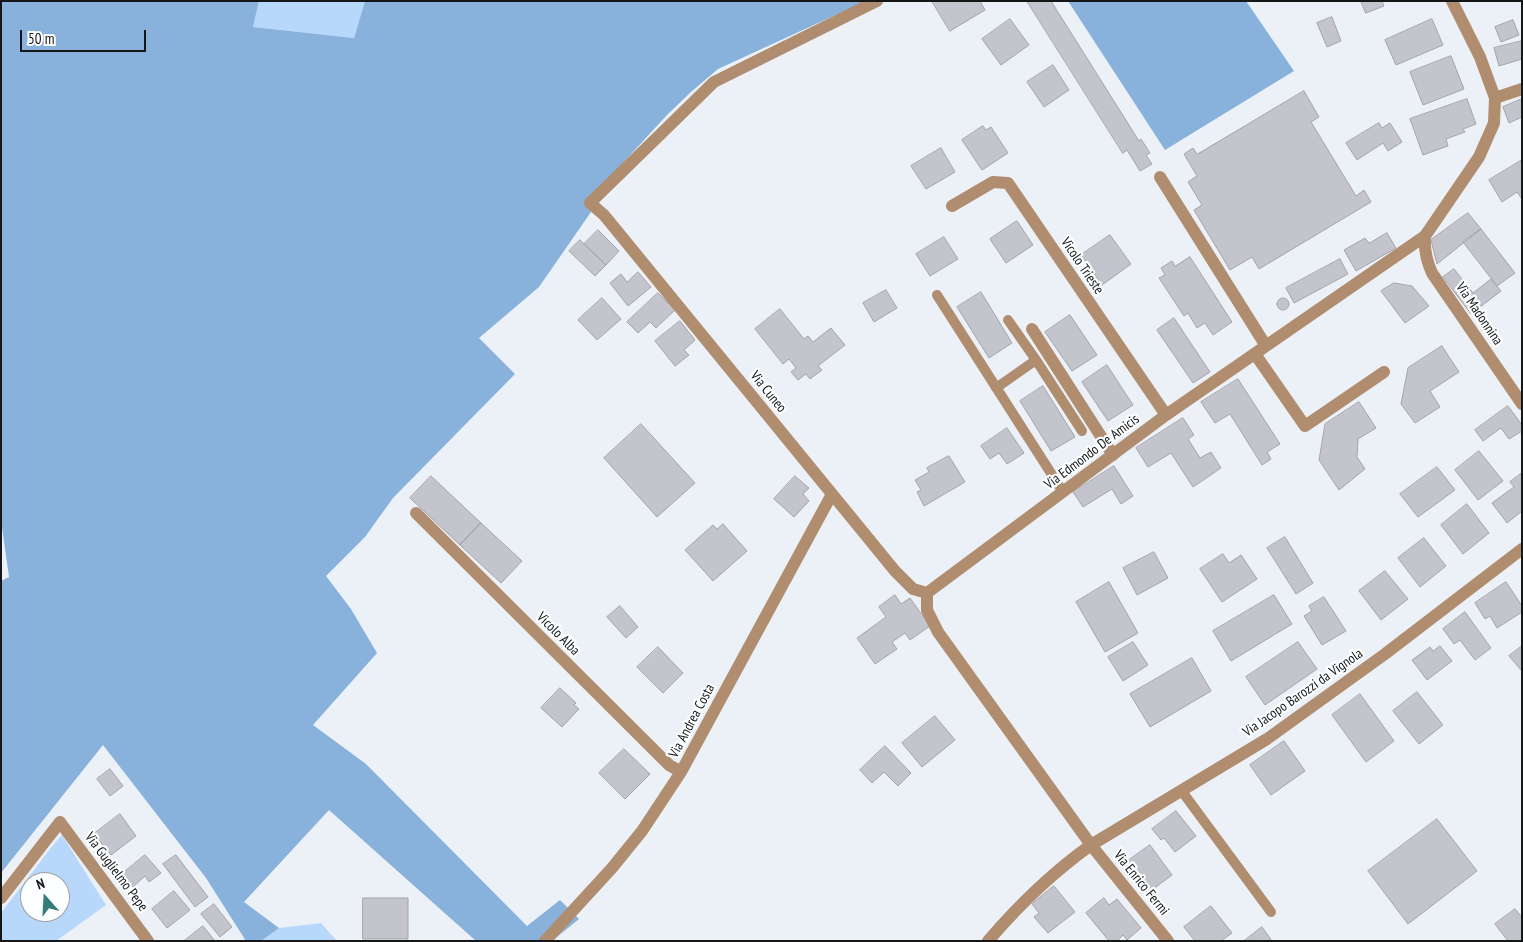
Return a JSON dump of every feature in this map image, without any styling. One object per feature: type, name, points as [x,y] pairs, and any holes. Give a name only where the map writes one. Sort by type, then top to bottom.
[{"type":"street","name":"Via Cuneo","points":[[877,1],[714,82],[590,203],[604,215],[896,571],[913,589],[927,594]]},
{"type":"street","name":"Via Edmondo De Amicis","points":[[927,594],[1113,454],[1425,236],[1479,157],[1494,123],[1495,98],[1480,57],[1452,1]]},
{"type":"street","points":[[1495,98],[1522,89]]},
{"type":"street","points":[[1160,177],[1266,346]]},
{"type":"street","name":"Vicolo Trieste","points":[[952,206],[993,182],[1008,184],[1166,416]]},
{"type":"street","name":"Via Madonnina","points":[[1425,236],[1424,250],[1432,273],[1522,404]]},
{"type":"street","points":[[1032,329],[1113,454]]},
{"type":"street","points":[[1255,354],[1305,426],[1384,372]]},
{"type":"street","name":"Via Andrea Costa","points":[[545,941],[612,868],[642,831],[681,772],[832,494]]},
{"type":"street","name":"Vicolo Alba","points":[[416,513],[668,765],[681,772]]},
{"type":"street","name":"Via Jacopo Barozzi da Vignola","points":[[1091,845],[1267,738],[1385,654],[1522,549]]},
{"type":"street","points":[[927,594],[927,610],[938,632],[1091,845],[1065,863],[1006,920],[988,941]]},
{"type":"street","name":"Via Guglielmo Pepe","points":[[1,898],[60,822],[148,941]]},
{"type":"street","name":"Via Enrico Fermi","points":[[1091,845],[1168,941]]},
{"type":"lane","points":[[937,295],[1063,492]]},
{"type":"lane","points":[[1008,320],[1082,431]]},
{"type":"lane","points":[[996,388],[1036,360]]},
{"type":"lane","points":[[1181,790],[1271,912]]},
{"type":"shaded area","points":[[1,1],[259,1],[253,27],[354,38],[365,1],[866,1],[718,69],[667,115],[622,164],[539,287],[479,338],[515,374],[393,498],[365,537],[326,576],[351,609],[377,653],[313,725],[366,764],[527,926],[560,900],[579,919],[552,941],[476,941],[329,810],[244,902],[279,928],[261,941],[246,941],[206,878],[103,745],[1,873],[1,581],[9,577],[1,520]]},
{"type":"shaded area","points":[[259,1],[365,1],[354,38],[253,27]]},
{"type":"shaded area","points":[[1068,1],[1246,1],[1294,71],[1165,150]]},
{"type":"shaded area","points":[[62,835],[106,905],[56,941],[1,941],[1,913],[20,888],[20,922],[70,922],[70,872],[32,872]]},
{"type":"shaded area","points":[[321,923],[337,941],[261,941],[279,928]]},
{"type":"building","points":[[932,1],[980,1],[985,10],[950,31]]},
{"type":"building","points":[[1027,1],[1051,1],[1139,141],[1141,139],[1150,153],[1146,155],[1152,164],[1140,171],[1127,150],[1123,153]]},
{"type":"building","points":[[1361,1],[1382,1],[1384,6],[1366,13]]},
{"type":"building","points":[[1332,17],[1341,41],[1327,47],[1317,23]]},
{"type":"building","points":[[1010,19],[1029,45],[1001,65],[982,39]]},
{"type":"building","points":[[1432,19],[1443,45],[1396,65],[1385,40]]},
{"type":"building","points":[[1513,20],[1519,35],[1501,42],[1495,27]]},
{"type":"building","points":[[1522,41],[1522,59],[1499,66],[1494,48]]},
{"type":"building","points":[[1451,56],[1464,89],[1423,105],[1410,72]]},
{"type":"building","points":[[1053,65],[1069,90],[1044,107],[1027,82]]},
{"type":"building","points":[[1304,91],[1319,117],[1311,122],[1356,196],[1364,190],[1371,202],[1259,269],[1252,257],[1230,270],[1194,210],[1202,205],[1188,182],[1197,176],[1184,154],[1193,148],[1197,154]]},
{"type":"building","points":[[1467,99],[1476,124],[1463,129],[1465,132],[1446,139],[1448,146],[1423,155],[1410,119]]},
{"type":"building","points":[[1522,99],[1522,117],[1509,123],[1503,107]]},
{"type":"building","points":[[1379,123],[1382,128],[1390,123],[1402,142],[1388,151],[1383,143],[1357,160],[1346,143]]},
{"type":"building","points":[[983,126],[986,130],[991,127],[1008,153],[982,170],[962,140]]},
{"type":"building","points":[[941,148],[955,172],[926,189],[911,166]]},
{"type":"building","points":[[1522,160],[1522,199],[1517,192],[1502,202],[1489,180]]},
{"type":"building","points":[[1468,213],[1481,229],[1437,264],[1431,240]]},
{"type":"building","points":[[1017,221],[1033,245],[1006,263],[990,239]]},
{"type":"building","points":[[1481,229],[1515,273],[1497,286],[1463,242]]},
{"type":"building","points":[[598,230],[619,251],[606,265],[584,244]]},
{"type":"building","points":[[1387,233],[1396,248],[1356,271],[1344,250],[1365,238],[1369,243]]},
{"type":"building","points":[[1110,235],[1131,264],[1102,285],[1081,255]]},
{"type":"building","points":[[944,237],[958,259],[930,276],[916,254]]},
{"type":"building","points":[[580,240],[606,265],[595,276],[569,251]]},
{"type":"building","points":[[1190,257],[1232,322],[1213,335],[1205,323],[1197,328],[1188,313],[1184,316],[1159,278],[1165,275],[1161,268],[1172,261],[1175,266]]},
{"type":"building","points":[[1340,259],[1348,274],[1294,303],[1286,288]]},
{"type":"building","points":[[1454,269],[1473,293],[1491,279],[1501,291],[1471,314],[1443,277]]},
{"type":"building","points":[[638,272],[651,287],[628,306],[610,283],[621,274],[627,282]]},
{"type":"building","points":[[1394,283],[1412,286],[1429,306],[1405,323],[1381,291]]},
{"type":"building","points":[[886,290],[897,308],[874,322],[863,303]]},
{"type":"building","points":[[981,292],[1012,343],[989,358],[957,307]]},
{"type":"building","points":[[658,293],[675,310],[656,328],[650,322],[638,333],[627,322]]},
{"type":"building","points":[[602,298],[621,319],[597,340],[578,320]]},
{"type":"building","points":[[1283,298],[1289,304],[1283,310],[1277,304]]},
{"type":"building","points":[[780,309],[804,339],[808,336],[813,342],[831,328],[845,345],[818,366],[822,370],[810,379],[806,374],[798,380],[791,372],[796,368],[789,359],[783,364],[755,329]]},
{"type":"building","points":[[1070,315],[1097,355],[1072,371],[1045,332]]},
{"type":"building","points":[[1174,318],[1210,372],[1193,383],[1157,330]]},
{"type":"building","points":[[680,321],[695,340],[684,350],[689,355],[675,366],[655,341]]},
{"type":"building","points":[[1442,346],[1459,372],[1430,391],[1440,407],[1415,423],[1401,404],[1408,368]]},
{"type":"building","points":[[1107,365],[1133,405],[1108,421],[1082,382]]},
{"type":"building","points":[[1238,379],[1280,444],[1267,452],[1271,459],[1262,465],[1230,414],[1215,423],[1201,402]]},
{"type":"building","points":[[1043,386],[1075,437],[1051,451],[1020,401]]},
{"type":"building","points":[[1359,402],[1376,428],[1358,439],[1357,457],[1365,469],[1339,490],[1319,460],[1325,424]]},
{"type":"building","points":[[1508,406],[1522,425],[1522,431],[1509,439],[1501,428],[1483,441],[1475,430]]},
{"type":"building","points":[[1183,418],[1194,435],[1188,439],[1200,458],[1211,452],[1221,468],[1193,487],[1171,453],[1148,467],[1136,448]]},
{"type":"building","points":[[641,424],[695,483],[657,517],[604,458]]},
{"type":"building","points":[[1007,428],[1024,453],[1007,464],[999,453],[990,459],[981,446]]},
{"type":"building","points":[[1479,451],[1503,481],[1478,500],[1455,470]]},
{"type":"building","points":[[949,456],[965,482],[924,506],[917,492],[921,490],[915,480],[929,472],[927,468]]},
{"type":"building","points":[[1114,466],[1133,496],[1121,504],[1112,489],[1083,507],[1073,492]]},
{"type":"building","points":[[1437,467],[1455,490],[1418,517],[1400,494]]},
{"type":"building","points":[[1522,473],[1522,511],[1507,523],[1492,503],[1514,487],[1510,482]]},
{"type":"building","points":[[431,476],[481,523],[460,545],[410,498]]},
{"type":"building","points":[[795,476],[809,488],[803,494],[809,501],[794,517],[774,499]]},
{"type":"building","points":[[1467,504],[1489,533],[1463,554],[1441,525]]},
{"type":"building","points":[[481,523],[522,561],[501,583],[460,545]]},
{"type":"building","points":[[723,524],[747,551],[713,581],[685,550],[713,525],[717,529]]},
{"type":"building","points":[[1285,537],[1313,583],[1296,594],[1267,548]]},
{"type":"building","points":[[1424,538],[1446,566],[1420,587],[1398,558]]},
{"type":"building","points":[[1154,552],[1168,578],[1137,595],[1123,568]]},
{"type":"building","points":[[1223,554],[1229,563],[1241,555],[1257,579],[1222,602],[1200,569]]},
{"type":"building","points":[[1385,571],[1408,599],[1381,620],[1359,591]]},
{"type":"building","points":[[1109,582],[1138,633],[1105,652],[1076,602]]},
{"type":"building","points":[[1506,582],[1522,606],[1522,612],[1497,628],[1490,616],[1485,619],[1475,603]]},
{"type":"building","points":[[895,595],[901,604],[910,598],[930,626],[910,640],[905,633],[892,642],[897,649],[875,664],[857,638],[886,617],[879,607]]},
{"type":"building","points":[[1274,595],[1292,624],[1231,661],[1213,631]]},
{"type":"building","points":[[1324,597],[1346,631],[1322,645],[1304,616],[1312,611],[1309,606]]},
{"type":"building","points":[[620,606],[638,627],[626,638],[607,617]]},
{"type":"building","points":[[1465,612],[1491,648],[1475,660],[1460,640],[1454,644],[1443,629]]},
{"type":"building","points":[[1133,642],[1148,665],[1123,681],[1108,657]]},
{"type":"building","points":[[1298,642],[1317,669],[1265,705],[1246,677]]},
{"type":"building","points":[[1440,646],[1452,661],[1427,680],[1412,660],[1430,647],[1433,651]]},
{"type":"building","points":[[1522,646],[1522,671],[1509,656]]},
{"type":"building","points":[[658,647],[683,673],[663,693],[637,667]]},
{"type":"building","points":[[1192,658],[1211,691],[1150,727],[1130,694]]},
{"type":"building","points":[[560,688],[576,703],[574,705],[579,709],[562,727],[541,708]]},
{"type":"building","points":[[1417,692],[1443,725],[1419,744],[1393,711]]},
{"type":"building","points":[[1360,694],[1394,741],[1366,762],[1332,715]]},
{"type":"building","points":[[935,716],[955,740],[922,767],[902,743]]},
{"type":"building","points":[[1284,741],[1305,771],[1271,795],[1250,765]]},
{"type":"building","points":[[885,746],[911,773],[898,786],[884,772],[872,783],[860,770]]},
{"type":"building","points":[[624,749],[650,774],[625,799],[599,773]]},
{"type":"building","points":[[110,769],[123,786],[110,796],[97,779]]},
{"type":"building","points":[[1176,811],[1196,836],[1175,852],[1164,838],[1161,840],[1152,829]]},
{"type":"building","points":[[120,814],[136,836],[111,855],[94,834]]},
{"type":"building","points":[[1437,819],[1477,871],[1408,924],[1368,871]]},
{"type":"building","points":[[1150,845],[1172,875],[1148,893],[1125,863]]},
{"type":"building","points":[[145,855],[161,873],[149,882],[145,876],[133,887],[122,874]]},
{"type":"building","points":[[176,855],[208,897],[195,907],[163,864]]},
{"type":"building","points":[[1054,886],[1075,912],[1048,933],[1034,917],[1039,913],[1032,904]]},
{"type":"building","points":[[174,891],[190,910],[167,928],[152,909]]},
{"type":"building","points":[[363,898],[408,898],[408,939],[363,939]]},
{"type":"building","points":[[1104,898],[1109,905],[1117,899],[1141,928],[1127,940],[1123,935],[1117,941],[1109,941],[1086,913]]},
{"type":"building","points":[[214,904],[232,927],[220,937],[201,914]]},
{"type":"building","points":[[1211,906],[1232,933],[1221,941],[1195,941],[1184,927]]},
{"type":"building","points":[[1515,909],[1522,917],[1522,941],[1508,941],[1495,924]]},
{"type":"building","points":[[203,926],[215,941],[184,941]]},
{"type":"building","points":[[1262,927],[1272,941],[1244,941]]}]
